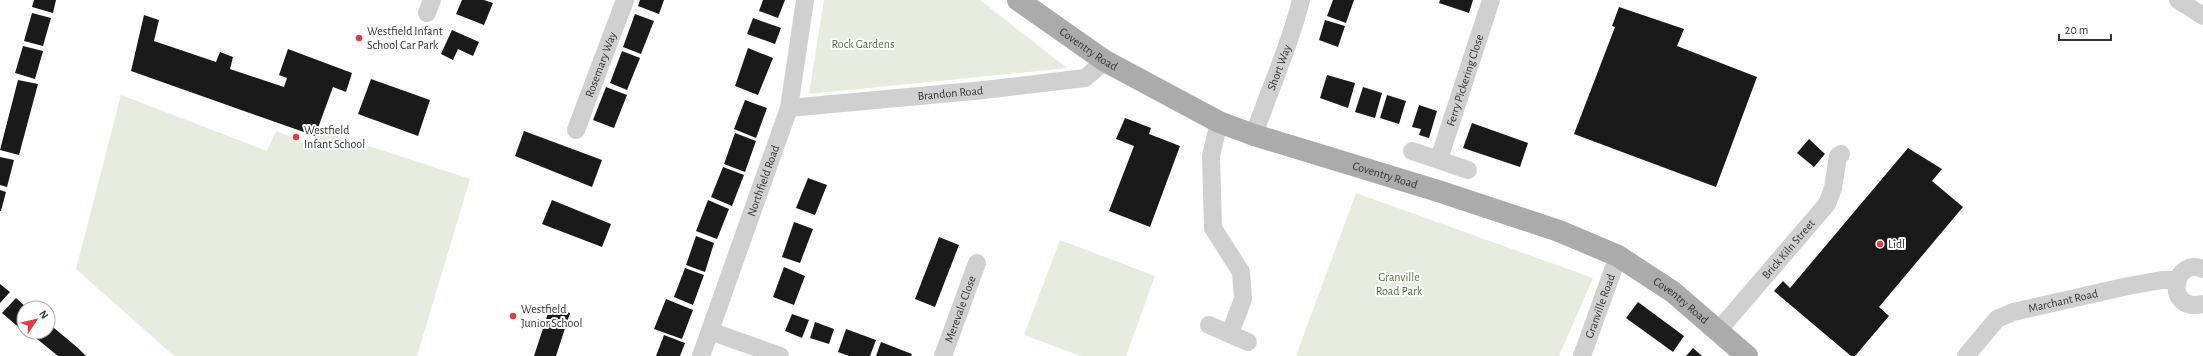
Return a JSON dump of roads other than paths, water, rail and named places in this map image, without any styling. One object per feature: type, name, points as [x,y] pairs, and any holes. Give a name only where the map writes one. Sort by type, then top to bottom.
[{"type":"main road","name":"Coventry Road","points":[[1018,0],[1104,61],[1219,122],[1254,135],[1498,210],[1559,231],[1618,256],[1673,292],[1747,356]]},
{"type":"street","name":"Rosemary Way","points":[[576,130],[625,0]]},
{"type":"street","name":"Northfield Road","points":[[701,356],[789,108],[805,0]]},
{"type":"street","name":"Short Way","points":[[1254,135],[1293,32],[1301,0]]},
{"type":"street","name":"Ferry Pickering Close","points":[[1439,159],[1491,0]]},
{"type":"street","points":[[2178,0],[2203,16]]},
{"type":"street","name":"Brandon Road","points":[[789,108],[984,90],[1085,78],[1104,61]]},
{"type":"street","points":[[1219,122],[1211,156],[1213,228],[1241,272],[1243,299],[1230,333]]},
{"type":"street","points":[[1412,151],[1468,170]]},
{"type":"street","name":"Brick Kiln Street","points":[[1718,331],[1827,204],[1833,188],[1838,154]]},
{"type":"street","name":"Granville Road","points":[[1582,356],[1618,256]]},
{"type":"street","name":"Merevale Close","points":[[943,356],[977,263]]},
{"type":"street","points":[[2203,269],[2194,267],[2186,270],[2177,280],[2177,292],[2183,301],[2195,306],[2203,304]]},
{"type":"street","name":"Marchant Road","points":[[1966,356],[1997,319],[2013,312],[2135,284],[2162,280],[2177,280]]},
{"type":"street","points":[[1209,325],[1248,342]]},
{"type":"street","points":[[710,330],[780,356]]},
{"type":"place","name":"Westfield Infant School Car Park","points":[[359,38]]},
{"type":"place","name":"Westfield Infant School","points":[[296,137]]},
{"type":"place","name":"Lidl","points":[[1880,244]]},
{"type":"place","name":"Westfield Junior School","points":[[513,316]]},
{"type":"park label","name":"Rock Gardens","points":[[863,44]]},
{"type":"park label","name":"Granville Road Park","points":[[1399,284]]}]
